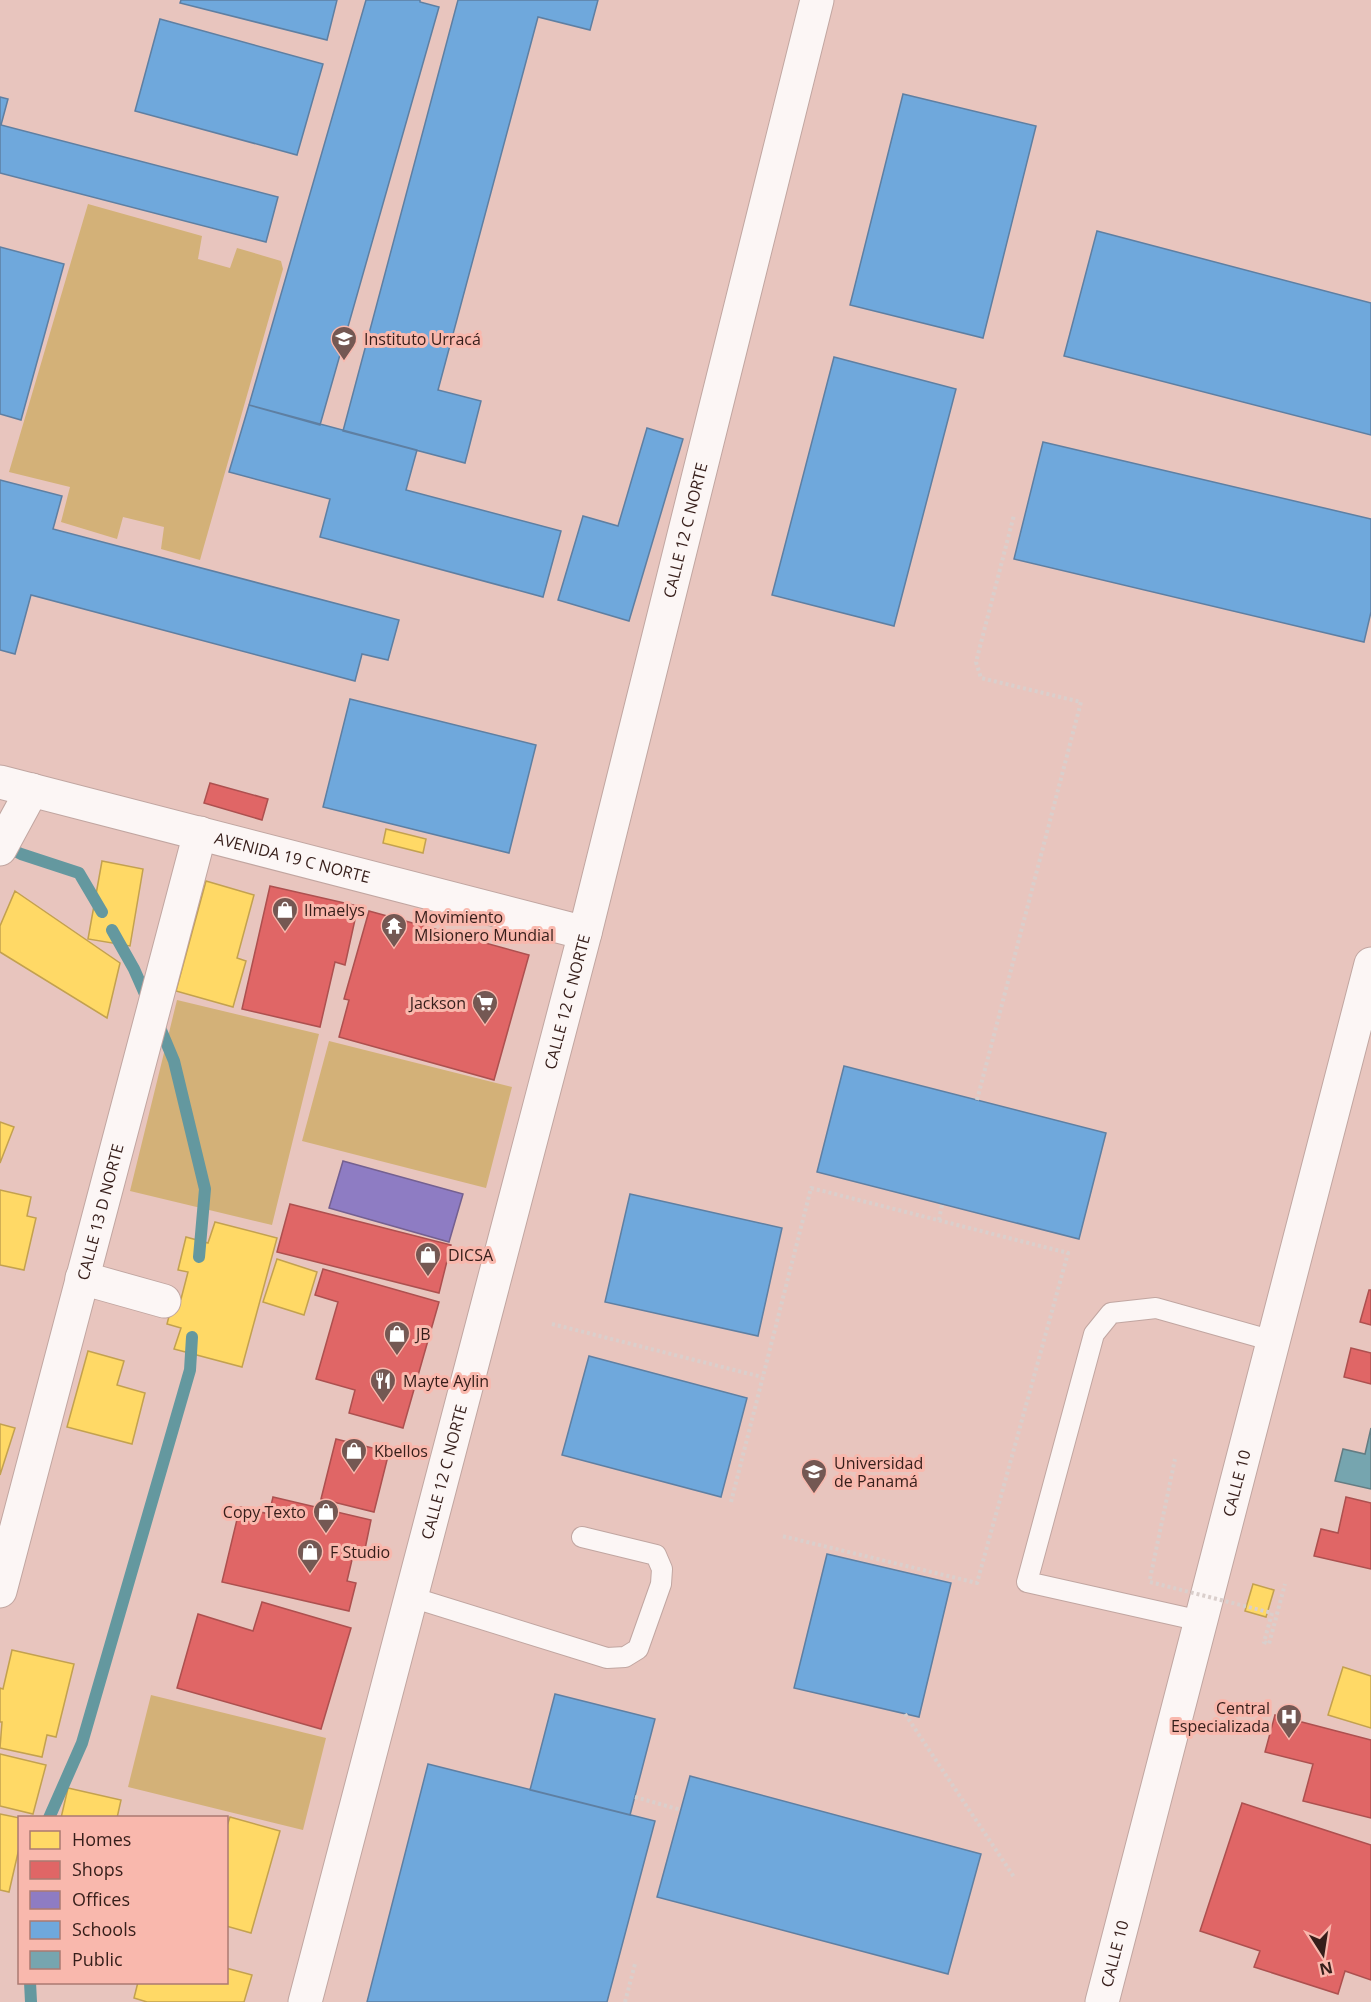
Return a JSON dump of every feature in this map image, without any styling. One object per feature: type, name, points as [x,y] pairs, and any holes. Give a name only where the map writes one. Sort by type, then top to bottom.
[{"type":"street","name":"CALLE 12 C NORTE","points":[[305,2002],[585,933],[817,0]]},
{"type":"street","name":"AVENIDA 19 C NORTE","points":[[0,782],[585,933]]},
{"type":"street","points":[[0,849],[32,790]]},
{"type":"street","name":"CALLE 13 D NORTE","points":[[0,1591],[200,833]]},
{"type":"street","name":"CALLE 10","points":[[1102,2002],[1370,974]]},
{"type":"street","points":[[82,1278],[164,1301]]},
{"type":"lane","points":[[1201,1621],[1027,1582],[1094,1334],[1111,1313],[1156,1308],[1273,1341]]},
{"type":"lane","points":[[411,1597],[607,1658],[625,1657],[638,1649],[661,1584],[662,1569],[656,1555],[582,1537]]},
{"type":"path","points":[[977,1100],[1081,702],[981,678],[976,662],[1014,515]]},
{"type":"path","points":[[732,1502],[811,1188],[1068,1253],[977,1583],[782,1536]]},
{"type":"path","points":[[939,1220],[942,1204]]},
{"type":"path","points":[[552,1324],[762,1377]]},
{"type":"path","points":[[1175,1459],[1150,1582],[1272,1612],[1264,1642],[1269,1644],[1285,1584]]},
{"type":"path","points":[[905,1714],[1014,1877]]},
{"type":"path","points":[[635,1797],[681,1810]]},
{"type":"path","points":[[625,2002],[635,1964]]},
{"type":"shaded area","points":[[88,204],[202,236],[198,259],[230,268],[237,248],[281,261],[283,269],[200,560],[161,549],[164,527],[123,517],[117,539],[61,522],[70,487],[9,472]]},
{"type":"shaded area","points":[[177,1000],[319,1034],[272,1225],[130,1191]]},
{"type":"shaded area","points":[[329,1041],[512,1087],[486,1188],[302,1141]]},
{"type":"shaded area","points":[[151,1695],[326,1738],[303,1830],[128,1787]]},
{"type":"building: Homes","points":[[386,829],[426,839],[423,853],[383,843]]},
{"type":"building: Homes","points":[[102,861],[143,869],[130,946],[88,939]]},
{"type":"building: Homes","points":[[206,881],[254,895],[237,958],[246,961],[233,1007],[176,991]]},
{"type":"building: Homes","points":[[15,891],[120,963],[107,1018],[0,952],[0,926]]},
{"type":"building: Homes","points":[[0,1122],[14,1127],[0,1163]]},
{"type":"building: Homes","points":[[0,1190],[31,1197],[27,1216],[36,1218],[24,1270],[0,1265]]},
{"type":"building: Homes","points":[[215,1222],[277,1238],[242,1367],[174,1349],[181,1328],[167,1324],[174,1297],[181,1299],[188,1272],[178,1270],[186,1237],[208,1243]]},
{"type":"building: Homes","points":[[277,1259],[317,1272],[304,1315],[263,1302]]},
{"type":"building: Homes","points":[[88,1351],[124,1361],[117,1385],[145,1393],[132,1444],[67,1427]]},
{"type":"building: Homes","points":[[0,1424],[15,1428],[0,1475]]},
{"type":"building: Homes","points":[[1253,1584],[1274,1590],[1266,1617],[1245,1611]]},
{"type":"building: Homes","points":[[12,1650],[74,1664],[56,1737],[47,1735],[42,1757],[0,1748],[2,1722],[0,1722],[0,1688],[3,1689]]},
{"type":"building: Homes","points":[[1343,1667],[1371,1676],[1371,1728],[1328,1715]]},
{"type":"building: Homes","points":[[0,1754],[46,1765],[33,1814],[0,1806]]},
{"type":"building: Homes","points":[[68,1788],[121,1800],[117,1816],[61,1816]]},
{"type":"building: Homes","points":[[0,1814],[18,1818],[18,1853],[9,1892],[0,1890]]},
{"type":"building: Homes","points":[[230,1817],[280,1831],[251,1933],[228,1927],[228,1823]]},
{"type":"building: Homes","points":[[228,1969],[252,1975],[244,2002],[147,2002],[134,1998],[138,1984],[228,1984]]},
{"type":"building: Shops","points":[[210,783],[268,799],[262,820],[204,803]]},
{"type":"building: Shops","points":[[270,886],[358,906],[345,965],[335,962],[320,1027],[242,1009]]},
{"type":"building: Shops","points":[[369,911],[529,955],[494,1080],[339,1037],[349,1000],[344,999]]},
{"type":"building: Shops","points":[[290,1204],[451,1245],[439,1293],[277,1252]]},
{"type":"building: Shops","points":[[323,1269],[439,1302],[403,1428],[349,1413],[355,1390],[316,1379],[338,1302],[315,1295]]},
{"type":"building: Shops","points":[[1369,1290],[1371,1290],[1371,1325],[1360,1322]]},
{"type":"building: Shops","points":[[1351,1348],[1371,1353],[1371,1384],[1344,1377]]},
{"type":"building: Shops","points":[[336,1439],[389,1452],[374,1512],[321,1499]]},
{"type":"building: Shops","points":[[273,1497],[371,1520],[365,1549],[355,1547],[347,1581],[356,1583],[349,1611],[222,1582],[240,1507],[269,1514]]},
{"type":"building: Shops","points":[[1346,1497],[1371,1503],[1371,1569],[1314,1556],[1321,1529],[1338,1533]]},
{"type":"building: Shops","points":[[262,1602],[351,1628],[321,1729],[177,1688],[198,1614],[253,1631]]},
{"type":"building: Shops","points":[[1275,1715],[1371,1740],[1371,1818],[1303,1801],[1313,1764],[1265,1752]]},
{"type":"building: Shops","points":[[1242,1803],[1371,1845],[1371,1980],[1345,1971],[1338,1994],[1254,1967],[1260,1951],[1200,1931]]},
{"type":"building: Offices","points":[[343,1161],[463,1194],[449,1242],[329,1208]]},
{"type":"building: Schools","points":[[181,0],[337,0],[327,40],[180,3]]},
{"type":"building: Schools","points":[[366,0],[420,0],[420,2],[439,7],[320,425],[249,405]]},
{"type":"building: Schools","points":[[458,0],[598,0],[590,30],[538,17],[438,390],[481,401],[465,463],[343,431]]},
{"type":"building: Schools","points":[[160,19],[323,64],[297,155],[135,111]]},
{"type":"building: Schools","points":[[903,94],[1036,126],[983,338],[850,305]]},
{"type":"building: Schools","points":[[0,97],[8,99],[1,125],[278,197],[266,242],[0,173]]},
{"type":"building: Schools","points":[[1097,231],[1371,303],[1371,435],[1064,356]]},
{"type":"building: Schools","points":[[0,247],[64,264],[21,420],[0,414]]},
{"type":"building: Schools","points":[[834,357],[956,389],[894,626],[772,595]]},
{"type":"building: Schools","points":[[249,405],[417,450],[406,490],[561,531],[543,597],[320,537],[330,499],[229,472]]},
{"type":"building: Schools","points":[[647,428],[683,439],[629,621],[558,600],[583,516],[618,526]]},
{"type":"building: Schools","points":[[1043,442],[1371,519],[1371,612],[1364,642],[1014,559]]},
{"type":"building: Schools","points":[[0,480],[62,496],[53,529],[399,620],[388,660],[362,654],[355,681],[31,595],[15,654],[0,650]]},
{"type":"building: Schools","points":[[350,699],[536,745],[509,853],[323,807]]},
{"type":"building: Schools","points":[[844,1066],[1106,1133],[1079,1239],[817,1172]]},
{"type":"building: Schools","points":[[630,1194],[782,1228],[758,1336],[605,1302]]},
{"type":"building: Schools","points":[[589,1356],[747,1398],[721,1497],[562,1455]]},
{"type":"building: Schools","points":[[827,1554],[951,1583],[919,1717],[794,1688]]},
{"type":"building: Schools","points":[[555,1694],[655,1719],[630,1815],[530,1790]]},
{"type":"building: Schools","points":[[428,1764],[655,1821],[607,2002],[367,2002]]},
{"type":"building: Schools","points":[[690,1776],[981,1854],[948,1974],[657,1897]]},
{"type":"building: Public","points":[[1371,1428],[1371,1489],[1335,1481],[1343,1449],[1365,1454]]},
{"type":"waterway","points":[[5,846],[21,854],[79,873],[102,912]]},
{"type":"waterway","points":[[112,930],[134,969],[149,1003]]},
{"type":"waterway","points":[[158,1023],[174,1061],[205,1189],[199,1257]]},
{"type":"waterway","points":[[50,1816],[82,1743],[190,1370],[192,1337]]},
{"type":"waterway","points":[[30,1984],[31,2002]]},
{"type":"place","name":"Instituto Urracá","points":[[344,362]]},
{"type":"place","name":"Ilmaelys","points":[[285,933]]},
{"type":"place","name":"Movimiento MIsionero Mundial","points":[[394,949]]},
{"type":"place","name":"Jackson","points":[[485,1026]]},
{"type":"place","name":"DICSA","points":[[428,1278]]},
{"type":"place","name":"JB","points":[[397,1357]]},
{"type":"place","name":"Mayte Aylin","points":[[383,1404]]},
{"type":"place","name":"Kbellos","points":[[354,1474]]},
{"type":"place","name":"Universidad de Panamá","points":[[814,1495]]},
{"type":"place","name":"Copy Texto","points":[[326,1535]]},
{"type":"place","name":"F Studio","points":[[310,1575]]},
{"type":"place","name":"Central Especializada","points":[[1289,1740]]}]
